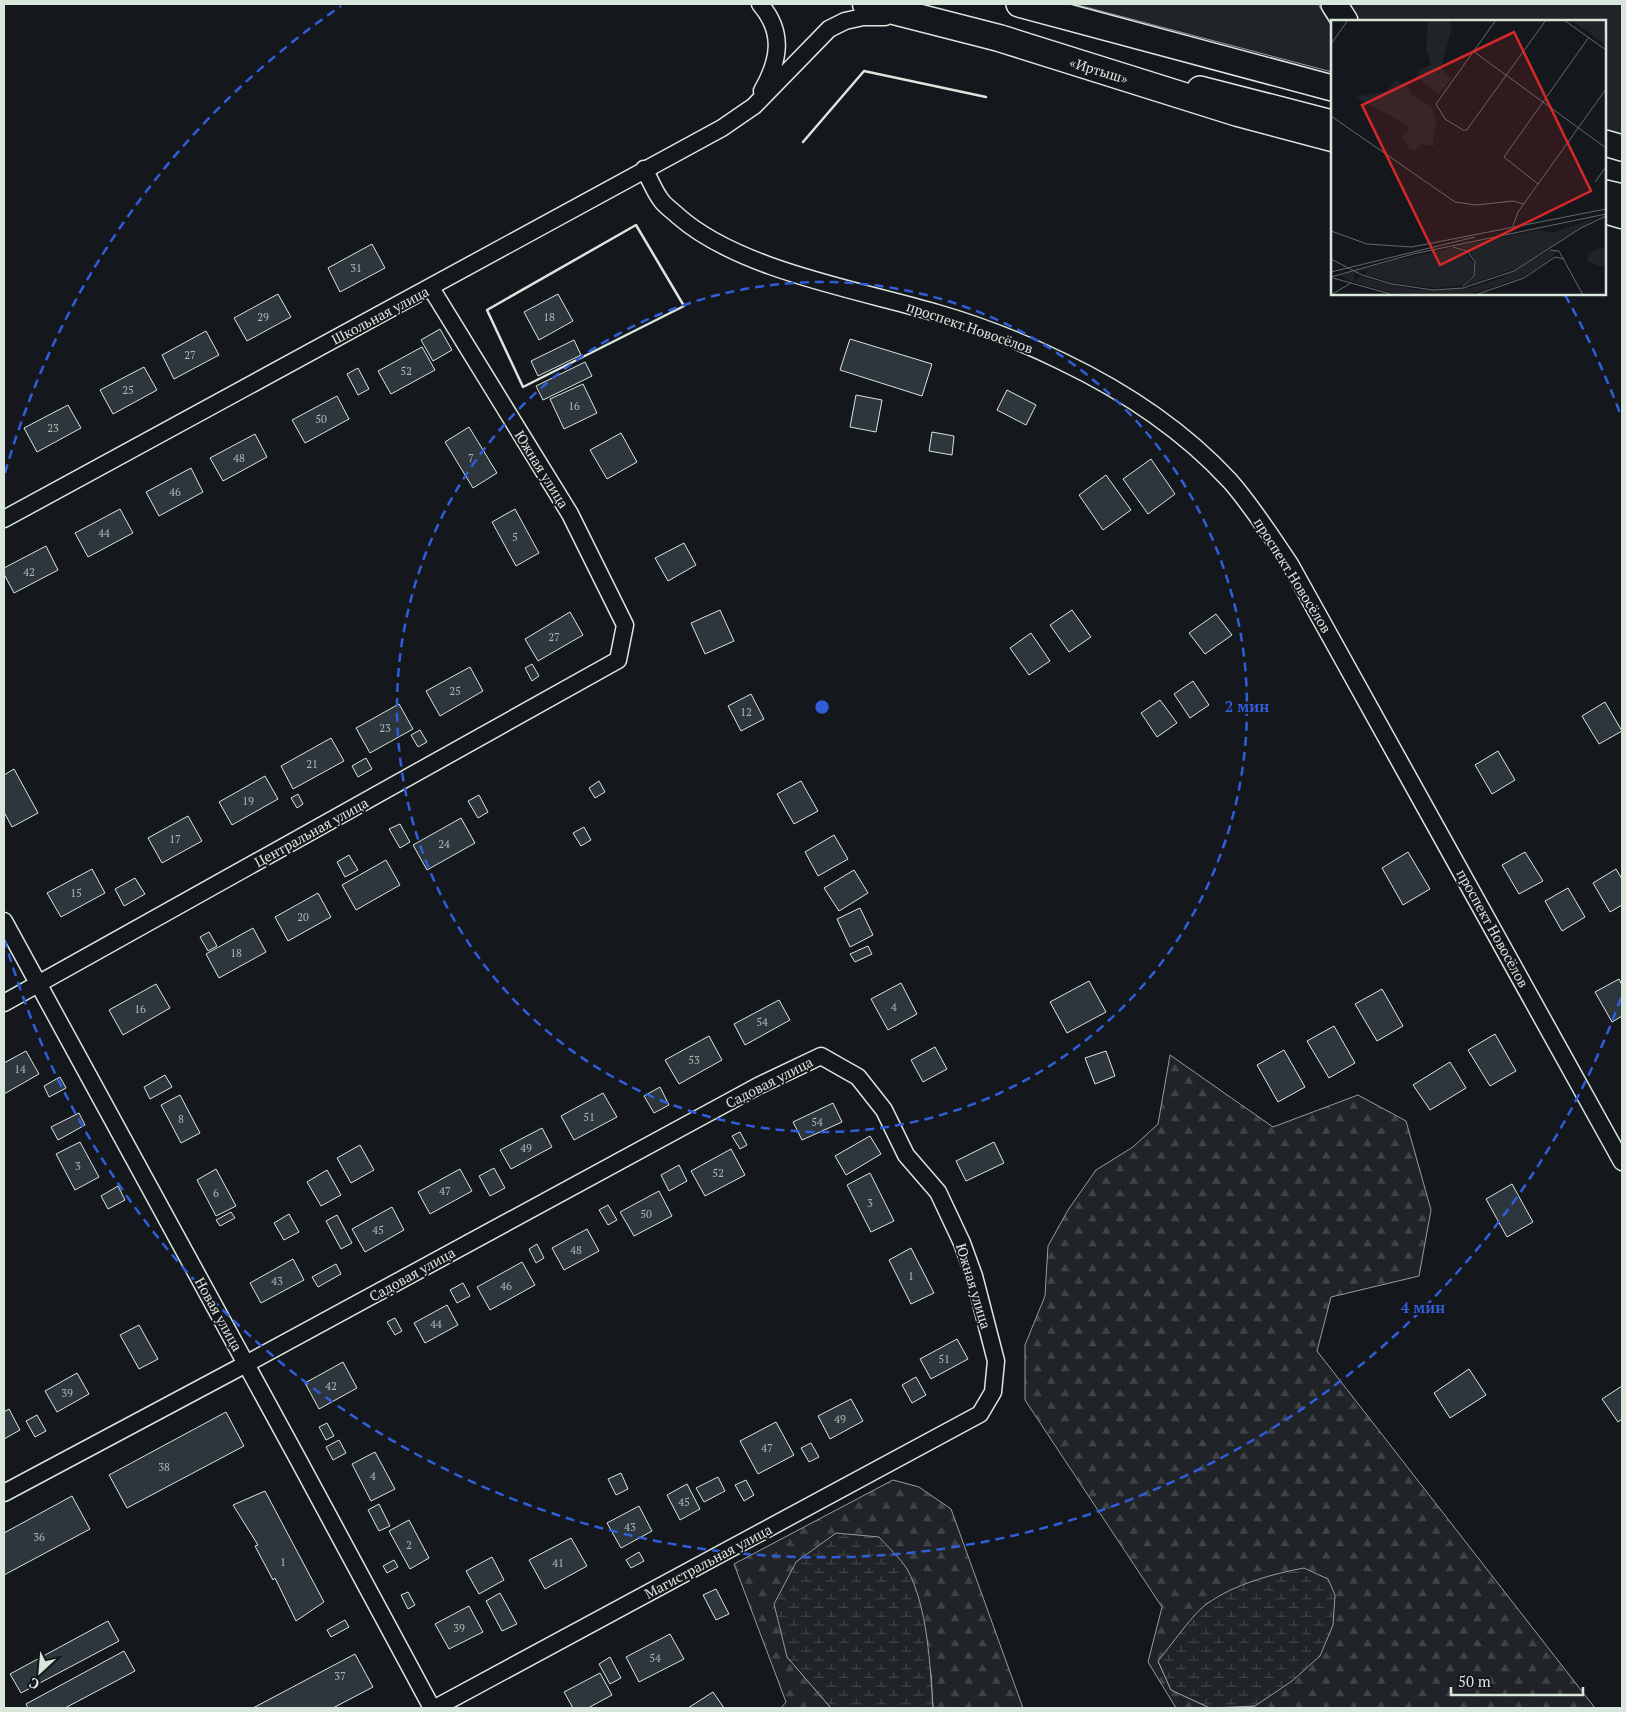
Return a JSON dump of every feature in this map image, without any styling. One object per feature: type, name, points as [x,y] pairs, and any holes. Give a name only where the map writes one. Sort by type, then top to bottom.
[{"type":"highway","name":"«Иртыш»","points":[[866,4],[999,38],[1238,113],[1331,138]]},
{"type":"highway","points":[[1606,210],[1622,215]]},
{"type":"main road","points":[[1019,4],[1331,88]]},
{"type":"main road","points":[[1334,4],[1344,20]]},
{"type":"main road","points":[[999,38],[1331,123]]},
{"type":"main road","points":[[1606,143],[1622,148]]},
{"type":"main road","points":[[1606,158],[1622,162]]},
{"type":"main road","points":[[1606,193],[1622,197]]},
{"type":"street","points":[[754,106],[774,69],[778,52],[775,30],[760,4]]},
{"type":"street","name":"Школьная улица","points":[[4,518],[431,288],[644,169],[722,128],[754,106],[829,30],[846,21],[863,17],[921,18]]},
{"type":"street","name":"проспект Новосёлов","points":[[644,169],[662,201],[688,225],[723,246],[772,266],[816,280],[939,313],[1006,337],[1061,361],[1114,388],[1159,418],[1230,481],[1290,564],[1622,1162]]},
{"type":"street","name":"Южная улица","points":[[431,288],[574,523],[624,625],[618,660]]},
{"type":"street","name":"Центральная улица","points":[[4,1003],[618,660]]},
{"type":"street","name":"Новая улица","points":[[4,921],[37,985],[433,1708]]},
{"type":"street","name":"Южная улица","points":[[821,1056],[858,1077],[884,1110],[906,1155],[938,1192],[962,1243],[974,1276],[996,1361],[994,1392],[980,1414]]},
{"type":"street","name":"Садовая улица","points":[[4,1492],[246,1364],[758,1086],[821,1056]]},
{"type":"street","name":"Магистральная улица","points":[[433,1708],[980,1414]]},
{"type":"green space","points":[[1074,4],[1318,4],[1331,25],[1331,72]]},
{"type":"green space","points":[[1348,4],[1622,4],[1622,138],[1606,133],[1606,20],[1357,20]]},
{"type":"green space","points":[[1170,1055],[1273,1127],[1358,1095],[1406,1121],[1431,1210],[1419,1276],[1331,1297],[1317,1351],[1595,1708],[1225,1708],[1255,1706],[1207,1603],[1158,1661],[1171,1690],[1210,1708],[1176,1708],[1148,1662],[1162,1607],[1025,1400],[1025,1345],[1045,1296],[1048,1246],[1068,1210],[1096,1170],[1133,1147],[1158,1124]]},
{"type":"green space","points":[[893,1480],[919,1487],[951,1509],[1023,1708],[933,1708],[931,1673],[787,1657],[831,1708],[781,1708],[786,1702],[734,1564]]},
{"type":"green space","points":[[836,1533],[879,1537],[907,1569],[920,1601],[924,1619],[933,1708],[831,1708],[787,1657],[774,1604],[796,1562]]},
{"type":"green space","points":[[1304,1568],[1328,1579],[1335,1595],[1333,1625],[1320,1656],[1292,1681],[1255,1706],[1210,1708],[1171,1690],[1158,1661],[1202,1608],[1219,1596],[1242,1585],[1279,1573]]},
{"type":"building","points":[[372,244],[385,268],[340,292],[328,268]]},
{"type":"building","points":[[278,294],[291,317],[247,341],[234,318]]},
{"type":"building","points":[[558,294],[573,321],[539,340],[524,312]]},
{"type":"building","points":[[440,329],[452,350],[433,361],[421,340]]},
{"type":"building","points":[[206,331],[219,355],[174,379],[162,355]]},
{"type":"building","points":[[850,339],[932,364],[922,396],[840,370]]},
{"type":"building","points":[[574,340],[581,355],[538,376],[531,361]]},
{"type":"building","points":[[422,347],[435,370],[391,394],[378,371]]},
{"type":"building","points":[[585,362],[592,376],[543,400],[536,386]]},
{"type":"building","points":[[144,367],[157,390],[113,414],[100,390]]},
{"type":"building","points":[[358,368],[369,389],[358,395],[347,374]]},
{"type":"building","points":[[583,384],[597,413],[564,429],[550,399]]},
{"type":"building","points":[[1007,390],[1036,405],[1026,425],[997,410]]},
{"type":"building","points":[[856,395],[882,400],[876,432],[850,427]]},
{"type":"building","points":[[337,396],[349,419],[305,443],[292,420]]},
{"type":"building","points":[[68,405],[81,428],[37,452],[24,428]]},
{"type":"building","points":[[469,427],[497,473],[473,488],[445,442]]},
{"type":"building","points":[[932,432],[954,436],[952,455],[929,451]]},
{"type":"building","points":[[621,433],[637,462],[607,479],[590,450]]},
{"type":"building","points":[[255,434],[267,457],[223,481],[210,458]]},
{"type":"building","points":[[1151,459],[1175,494],[1148,514],[1123,479]]},
{"type":"building","points":[[191,468],[203,492],[159,516],[146,492]]},
{"type":"building","points":[[1106,475],[1131,510],[1103,530],[1079,495]]},
{"type":"building","points":[[120,509],[133,533],[88,557],[75,533]]},
{"type":"building","points":[[515,509],[539,553],[516,566],[492,522]]},
{"type":"building","points":[[684,543],[696,565],[668,581],[655,558]]},
{"type":"building","points":[[46,546],[58,570],[14,593],[4,574],[4,568]]},
{"type":"building","points":[[720,610],[734,641],[705,654],[691,623]]},
{"type":"building","points":[[1072,610],[1091,637],[1069,652],[1050,625]]},
{"type":"building","points":[[570,612],[583,635],[538,661],[525,639]]},
{"type":"building","points":[[1216,614],[1232,635],[1205,654],[1189,633]]},
{"type":"building","points":[[1031,633],[1050,661],[1029,675],[1010,648]]},
{"type":"building","points":[[532,664],[539,676],[532,681],[525,668]]},
{"type":"building","points":[[470,667],[483,691],[440,716],[426,691]]},
{"type":"building","points":[[1193,681],[1209,705],[1190,718],[1174,694]]},
{"type":"building","points":[[751,694],[764,719],[741,731],[728,706]]},
{"type":"building","points":[[1160,700],[1177,723],[1157,737],[1141,713]]},
{"type":"building","points":[[1605,702],[1622,731],[1599,744],[1582,716]]},
{"type":"building","points":[[399,704],[413,729],[370,753],[356,728]]},
{"type":"building","points":[[420,730],[427,742],[418,747],[411,735]]},
{"type":"building","points":[[331,738],[344,761],[293,789],[281,766]]},
{"type":"building","points":[[1498,751],[1515,780],[1492,794],[1475,765]]},
{"type":"building","points":[[366,758],[372,769],[358,777],[352,766]]},
{"type":"building","points":[[14,769],[38,813],[12,827],[4,812],[4,775]]},
{"type":"building","points":[[265,776],[278,799],[232,825],[219,802]]},
{"type":"building","points":[[599,781],[605,792],[595,798],[589,788]]},
{"type":"building","points":[[801,781],[818,811],[794,824],[777,794]]},
{"type":"building","points":[[298,794],[303,804],[297,808],[291,798]]},
{"type":"building","points":[[479,795],[488,812],[478,818],[468,801]]},
{"type":"building","points":[[188,816],[202,841],[162,863],[148,838]]},
{"type":"building","points":[[461,818],[475,843],[427,870],[413,845]]},
{"type":"building","points":[[400,824],[410,842],[400,848],[389,829]]},
{"type":"building","points":[[584,827],[591,840],[581,846],[573,833]]},
{"type":"building","points":[[834,835],[848,859],[818,876],[805,852]]},
{"type":"building","points":[[1408,852],[1430,889],[1403,905],[1382,868]]},
{"type":"building","points":[[1525,852],[1543,881],[1519,894],[1502,865]]},
{"type":"building","points":[[349,855],[358,870],[345,877],[337,862]]},
{"type":"building","points":[[386,860],[400,885],[356,910],[342,885]]},
{"type":"building","points":[[92,869],[105,893],[61,917],[47,893]]},
{"type":"building","points":[[1616,869],[1622,879],[1622,905],[1610,912],[1593,883]]},
{"type":"building","points":[[854,870],[868,893],[839,911],[824,888]]},
{"type":"building","points":[[135,878],[145,894],[124,906],[115,889]]},
{"type":"building","points":[[1568,888],[1585,917],[1562,931],[1545,901]]},
{"type":"building","points":[[318,893],[331,917],[288,941],[275,917]]},
{"type":"building","points":[[860,908],[873,935],[850,947],[837,919]]},
{"type":"building","points":[[253,928],[266,952],[219,978],[206,954]]},
{"type":"building","points":[[209,932],[217,946],[208,951],[200,937]]},
{"type":"building","points":[[868,946],[872,954],[855,962],[850,954]]},
{"type":"building","points":[[1619,979],[1622,985],[1622,1016],[1612,1022],[1595,992]]},
{"type":"building","points":[[1089,981],[1106,1012],[1067,1033],[1050,1002]]},
{"type":"building","points":[[901,983],[917,1014],[888,1030],[871,999]]},
{"type":"building","points":[[156,984],[170,1008],[123,1035],[109,1010]]},
{"type":"building","points":[[1382,989],[1403,1026],[1377,1041],[1355,1004]]},
{"type":"building","points":[[779,1000],[790,1020],[745,1045],[734,1024]]},
{"type":"building","points":[[1334,1026],[1355,1063],[1329,1078],[1307,1041]]},
{"type":"building","points":[[1495,1034],[1516,1071],[1490,1086],[1468,1050]]},
{"type":"building","points":[[709,1036],[722,1060],[679,1084],[665,1060]]},
{"type":"building","points":[[935,1047],[947,1069],[923,1082],[911,1060]]},
{"type":"building","points":[[1284,1050],[1305,1087],[1278,1102],[1257,1065]]},
{"type":"building","points":[[26,1051],[39,1074],[4,1094],[4,1063]]},
{"type":"building","points":[[1106,1051],[1115,1076],[1095,1084],[1085,1058]]},
{"type":"building","points":[[1450,1062],[1466,1088],[1430,1110],[1413,1085]]},
{"type":"building","points":[[165,1075],[172,1087],[150,1099],[144,1087]]},
{"type":"building","points":[[60,1077],[66,1088],[49,1097],[44,1086]]},
{"type":"building","points":[[660,1087],[669,1105],[654,1113],[644,1096]]},
{"type":"building","points":[[603,1093],[617,1117],[574,1140],[561,1116]]},
{"type":"building","points":[[180,1095],[200,1133],[181,1143],[161,1105]]},
{"type":"building","points":[[833,1103],[842,1122],[802,1140],[793,1122]]},
{"type":"building","points":[[79,1113],[85,1125],[58,1140],[51,1127]]},
{"type":"building","points":[[542,1128],[552,1147],[511,1169],[500,1150]]},
{"type":"building","points":[[740,1132],[747,1145],[740,1149],[732,1136]]},
{"type":"building","points":[[870,1136],[881,1154],[846,1175],[835,1156]]},
{"type":"building","points":[[80,1142],[99,1177],[75,1190],[56,1154]]},
{"type":"building","points":[[994,1142],[1004,1163],[966,1181],[956,1161]]},
{"type":"building","points":[[360,1145],[374,1170],[351,1183],[337,1158]]},
{"type":"building","points":[[731,1149],[745,1175],[705,1196],[691,1171]]},
{"type":"building","points":[[679,1165],[687,1181],[669,1191],[661,1175]]},
{"type":"building","points":[[494,1168],[505,1188],[490,1196],[479,1176]]},
{"type":"building","points":[[216,1169],[236,1206],[216,1216],[197,1180]]},
{"type":"building","points":[[460,1169],[472,1191],[430,1214],[418,1192]]},
{"type":"building","points":[[327,1170],[341,1195],[321,1206],[307,1182]]},
{"type":"building","points":[[870,1173],[894,1221],[871,1232],[847,1185]]},
{"type":"building","points":[[1512,1184],[1533,1222],[1507,1237],[1486,1199]]},
{"type":"building","points":[[118,1186],[125,1200],[108,1209],[101,1196]]},
{"type":"building","points":[[659,1191],[672,1216],[634,1236],[620,1212]]},
{"type":"building","points":[[608,1205],[617,1220],[608,1225],[599,1210]]},
{"type":"building","points":[[392,1207],[404,1230],[365,1252],[352,1229]]},
{"type":"building","points":[[231,1212],[235,1218],[220,1226],[216,1220]]},
{"type":"building","points":[[289,1214],[299,1232],[284,1240],[274,1223]]},
{"type":"building","points":[[337,1215],[352,1243],[341,1249],[326,1221]]},
{"type":"building","points":[[587,1229],[599,1251],[564,1270],[552,1248]]},
{"type":"building","points":[[537,1244],[544,1258],[536,1263],[529,1249]]},
{"type":"building","points":[[911,1248],[934,1293],[911,1304],[889,1260]]},
{"type":"building","points":[[293,1259],[304,1280],[261,1303],[250,1283]]},
{"type":"building","points":[[522,1262],[535,1285],[490,1310],[477,1287]]},
{"type":"building","points":[[336,1264],[341,1274],[318,1287],[312,1277]]},
{"type":"building","points":[[463,1283],[470,1296],[457,1303],[450,1290]]},
{"type":"building","points":[[447,1305],[458,1325],[425,1343],[414,1323]]},
{"type":"building","points":[[395,1318],[402,1331],[395,1335],[387,1322]]},
{"type":"building","points":[[139,1325],[158,1359],[139,1369],[120,1335]]},
{"type":"building","points":[[957,1339],[968,1359],[931,1379],[920,1359]]},
{"type":"building","points":[[343,1362],[357,1388],[319,1409],[305,1383]]},
{"type":"building","points":[[1469,1369],[1486,1395],[1450,1418],[1434,1393]]},
{"type":"building","points":[[77,1373],[89,1394],[57,1412],[45,1391]]},
{"type":"building","points":[[916,1377],[926,1395],[912,1403],[902,1385]]},
{"type":"building","points":[[1622,1386],[1622,1419],[1618,1422],[1602,1399]]},
{"type":"building","points":[[851,1399],[863,1421],[830,1439],[818,1416]]},
{"type":"building","points":[[9,1409],[20,1430],[4,1439],[4,1412]]},
{"type":"building","points":[[226,1412],[244,1446],[127,1508],[109,1475]]},
{"type":"building","points":[[37,1415],[46,1431],[35,1437],[26,1421]]},
{"type":"building","points":[[776,1422],[794,1455],[758,1474],[740,1441]]},
{"type":"building","points":[[327,1423],[334,1436],[326,1440],[319,1427]]},
{"type":"building","points":[[339,1440],[346,1453],[333,1460],[326,1447]]},
{"type":"building","points":[[811,1443],[819,1457],[809,1462],[801,1448]]},
{"type":"building","points":[[375,1452],[395,1489],[371,1501],[352,1464]]},
{"type":"building","points":[[621,1473],[628,1489],[616,1495],[608,1479]]},
{"type":"building","points":[[718,1477],[725,1491],[704,1502],[696,1488]]},
{"type":"building","points":[[746,1480],[754,1495],[744,1501],[735,1485]]},
{"type":"building","points":[[687,1484],[700,1509],[680,1520],[667,1495]]},
{"type":"building","points":[[265,1491],[324,1602],[296,1621],[275,1578],[273,1580],[255,1546],[258,1545],[233,1505]]},
{"type":"building","points":[[72,1496],[90,1529],[4,1575],[4,1533]]},
{"type":"building","points":[[379,1504],[390,1526],[379,1531],[368,1510]]},
{"type":"building","points":[[639,1506],[652,1531],[621,1548],[607,1523]]},
{"type":"building","points":[[409,1520],[429,1558],[410,1569],[389,1531]]},
{"type":"building","points":[[571,1538],[587,1566],[545,1589],[529,1560]]},
{"type":"building","points":[[639,1552],[644,1561],[631,1568],[626,1560]]},
{"type":"building","points":[[492,1557],[504,1580],[479,1594],[466,1571]]},
{"type":"building","points":[[394,1560],[398,1567],[387,1573],[383,1566]]},
{"type":"building","points":[[716,1589],[729,1614],[716,1620],[703,1595]]},
{"type":"building","points":[[408,1592],[415,1605],[408,1609],[401,1595]]},
{"type":"building","points":[[500,1593],[517,1624],[502,1631],[486,1601]]},
{"type":"building","points":[[469,1606],[483,1632],[449,1649],[435,1624]]},
{"type":"building","points":[[345,1620],[349,1627],[331,1637],[327,1630]]},
{"type":"building","points":[[108,1621],[119,1641],[21,1693],[10,1674]]},
{"type":"building","points":[[670,1634],[684,1659],[639,1682],[626,1657]]},
{"type":"building","points":[[124,1651],[135,1671],[65,1708],[28,1708],[26,1704]]},
{"type":"building","points":[[355,1654],[373,1687],[333,1708],[253,1708]]},
{"type":"building","points":[[610,1657],[621,1678],[610,1684],[599,1664]]},
{"type":"building","points":[[600,1673],[612,1695],[588,1708],[573,1708],[564,1692]]},
{"type":"building","points":[[713,1692],[724,1708],[688,1708]]},
{"type":"wall","points":[[803,142],[864,71],[986,97]]},
{"type":"wall","points":[[636,225],[684,306],[523,387],[487,310],[636,225]]}]
